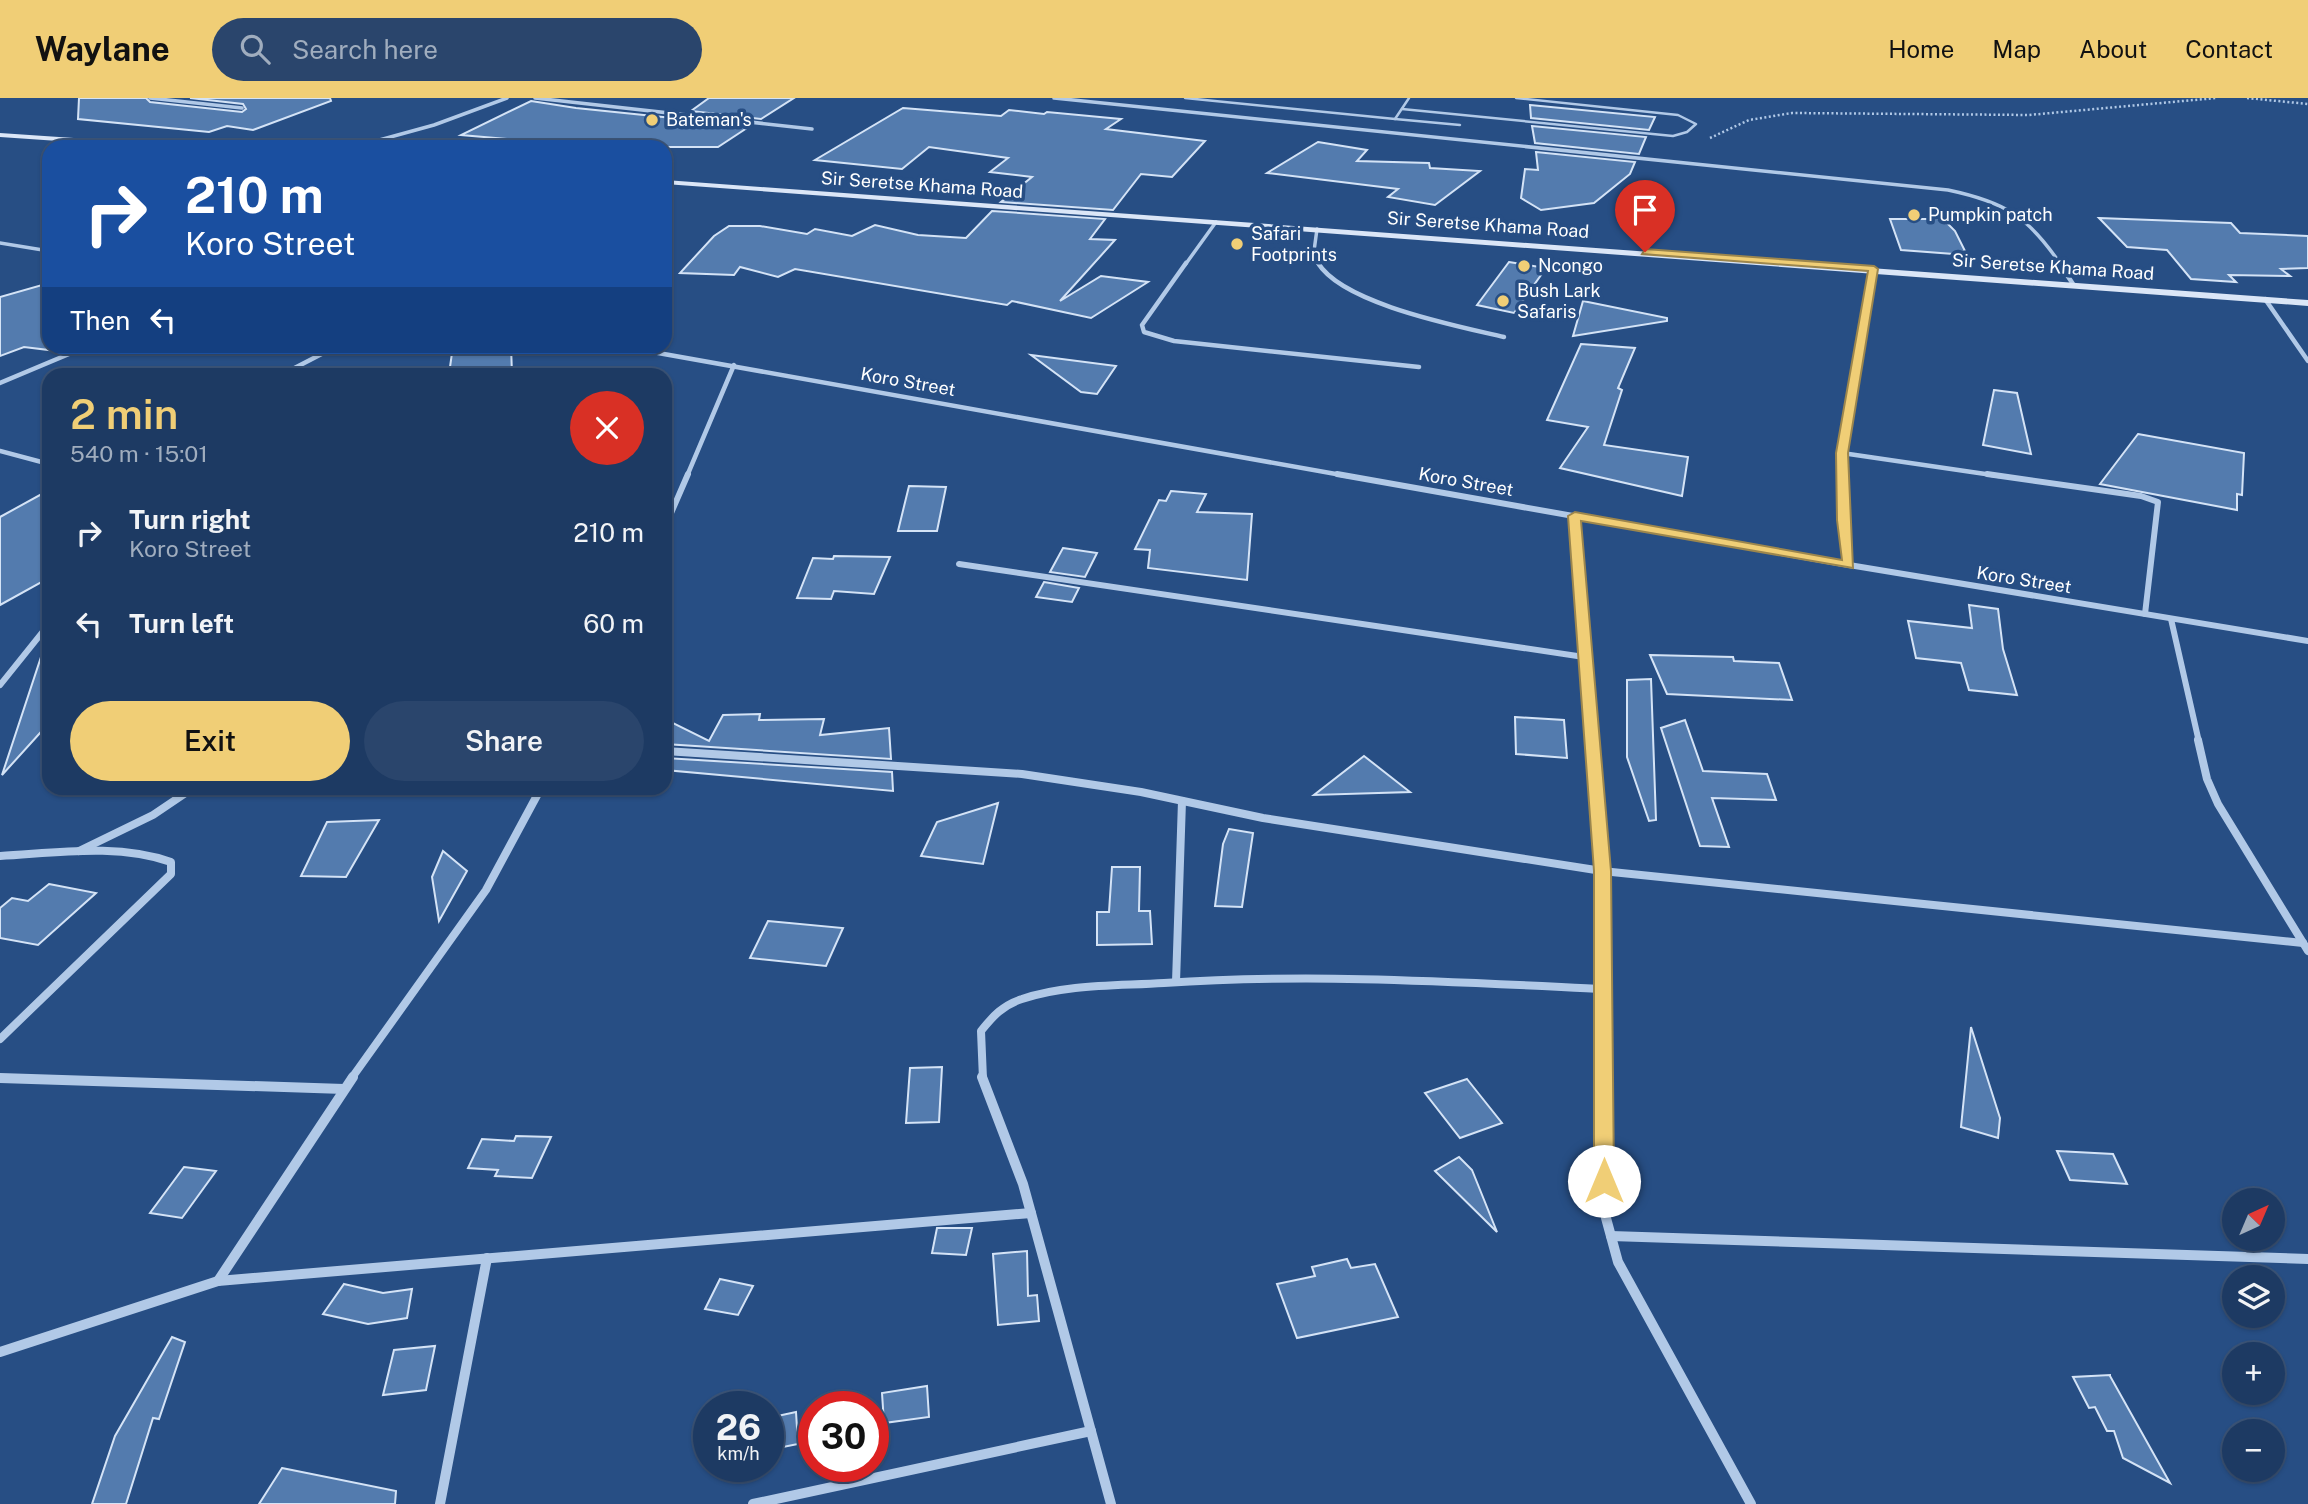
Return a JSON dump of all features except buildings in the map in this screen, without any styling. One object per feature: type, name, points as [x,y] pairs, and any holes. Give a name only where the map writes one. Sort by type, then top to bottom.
[{"type":"main road","points":[[0,135],[74,140]]},
{"type":"main road","name":"Sir Seretse Khama Road","points":[[672,183],[2308,303]]},
{"type":"street","points":[[150,98],[242,108]]},
{"type":"street","points":[[379,140],[434,125],[507,98]]},
{"type":"street","points":[[536,98],[812,129]]},
{"type":"street","points":[[1054,98],[1948,190],[2000,202],[2023,216],[2038,231],[2073,284]]},
{"type":"street","points":[[1216,222],[1142,325],[1144,332],[1174,341],[1419,367]]},
{"type":"street","points":[[1317,229],[1314,252],[1320,269],[1349,290],[1435,319],[1504,337]]},
{"type":"street","points":[[0,243],[42,250]]},
{"type":"street","points":[[1849,565],[1843,520],[1842,453],[1874,269]]},
{"type":"street","points":[[2265,299],[2308,361]]},
{"type":"street","points":[[0,383],[69,354]]},
{"type":"street","points":[[295,368],[322,354]]},
{"type":"street","name":"Koro Street","points":[[667,354],[1849,565],[2308,641]]},
{"type":"street","points":[[672,511],[734,365]]},
{"type":"street","points":[[0,451],[42,462]]},
{"type":"street","points":[[1842,453],[2141,496],[2158,502],[2160,506],[2145,614]]},
{"type":"street","points":[[1575,516],[1602,871],[1606,1218],[1618,1262],[1752,1504]]},
{"type":"street","points":[[959,564],[1584,657]]},
{"type":"street","points":[[2171,619],[2207,779],[2218,804],[2306,947]]},
{"type":"street","points":[[0,685],[42,633]]},
{"type":"street","points":[[672,751],[1022,774],[1182,801],[1262,818],[1602,871],[2306,947]]},
{"type":"street","points":[[75,853],[153,815],[183,795]]},
{"type":"street","points":[[218,1281],[344,1089],[485,890],[537,795]]},
{"type":"street","points":[[1176,982],[1182,801]]},
{"type":"street","points":[[0,856],[75,853],[157,855],[171,862],[172,874],[0,1039]]},
{"type":"street","points":[[1111,1504],[1031,1213],[981,1074],[981,1031],[998,1010],[1021,999],[1063,989],[1255,977],[1367,977],[1604,989]]},
{"type":"street","points":[[0,1078],[344,1089]]},
{"type":"street","points":[[0,1352],[218,1281],[1031,1213]]},
{"type":"street","points":[[1611,1236],[2308,1259]]},
{"type":"street","points":[[440,1504],[487,1258]]},
{"type":"street","points":[[753,1504],[1091,1431]]},
{"type":"lane","points":[[1185,98],[1460,125]]},
{"type":"lane","points":[[1395,119],[1409,98]]},
{"type":"lane","points":[[1402,109],[1673,136],[1696,124],[1689,118],[1678,115],[1516,98]]},
{"type":"path","points":[[1704,141],[1749,120],[1791,113],[2029,115],[2216,98]]},
{"type":"path","points":[[2247,98],[2308,104]]},
{"type":"place","name":"Bateman's","points":[[652,120]]},
{"type":"place","name":"Pumpkin patch","points":[[1914,215]]},
{"type":"place","name":"Safari Footprints","points":[[1237,244]]},
{"type":"place","name":"Ncongo","points":[[1524,266]]},
{"type":"place","name":"Bush Lark Safaris","points":[[1503,301]]},
{"type":"route","points":[[1604,1181],[1602,871],[1575,516],[1849,565],[1843,520],[1842,453],[1874,269],[1645,252]]}]
